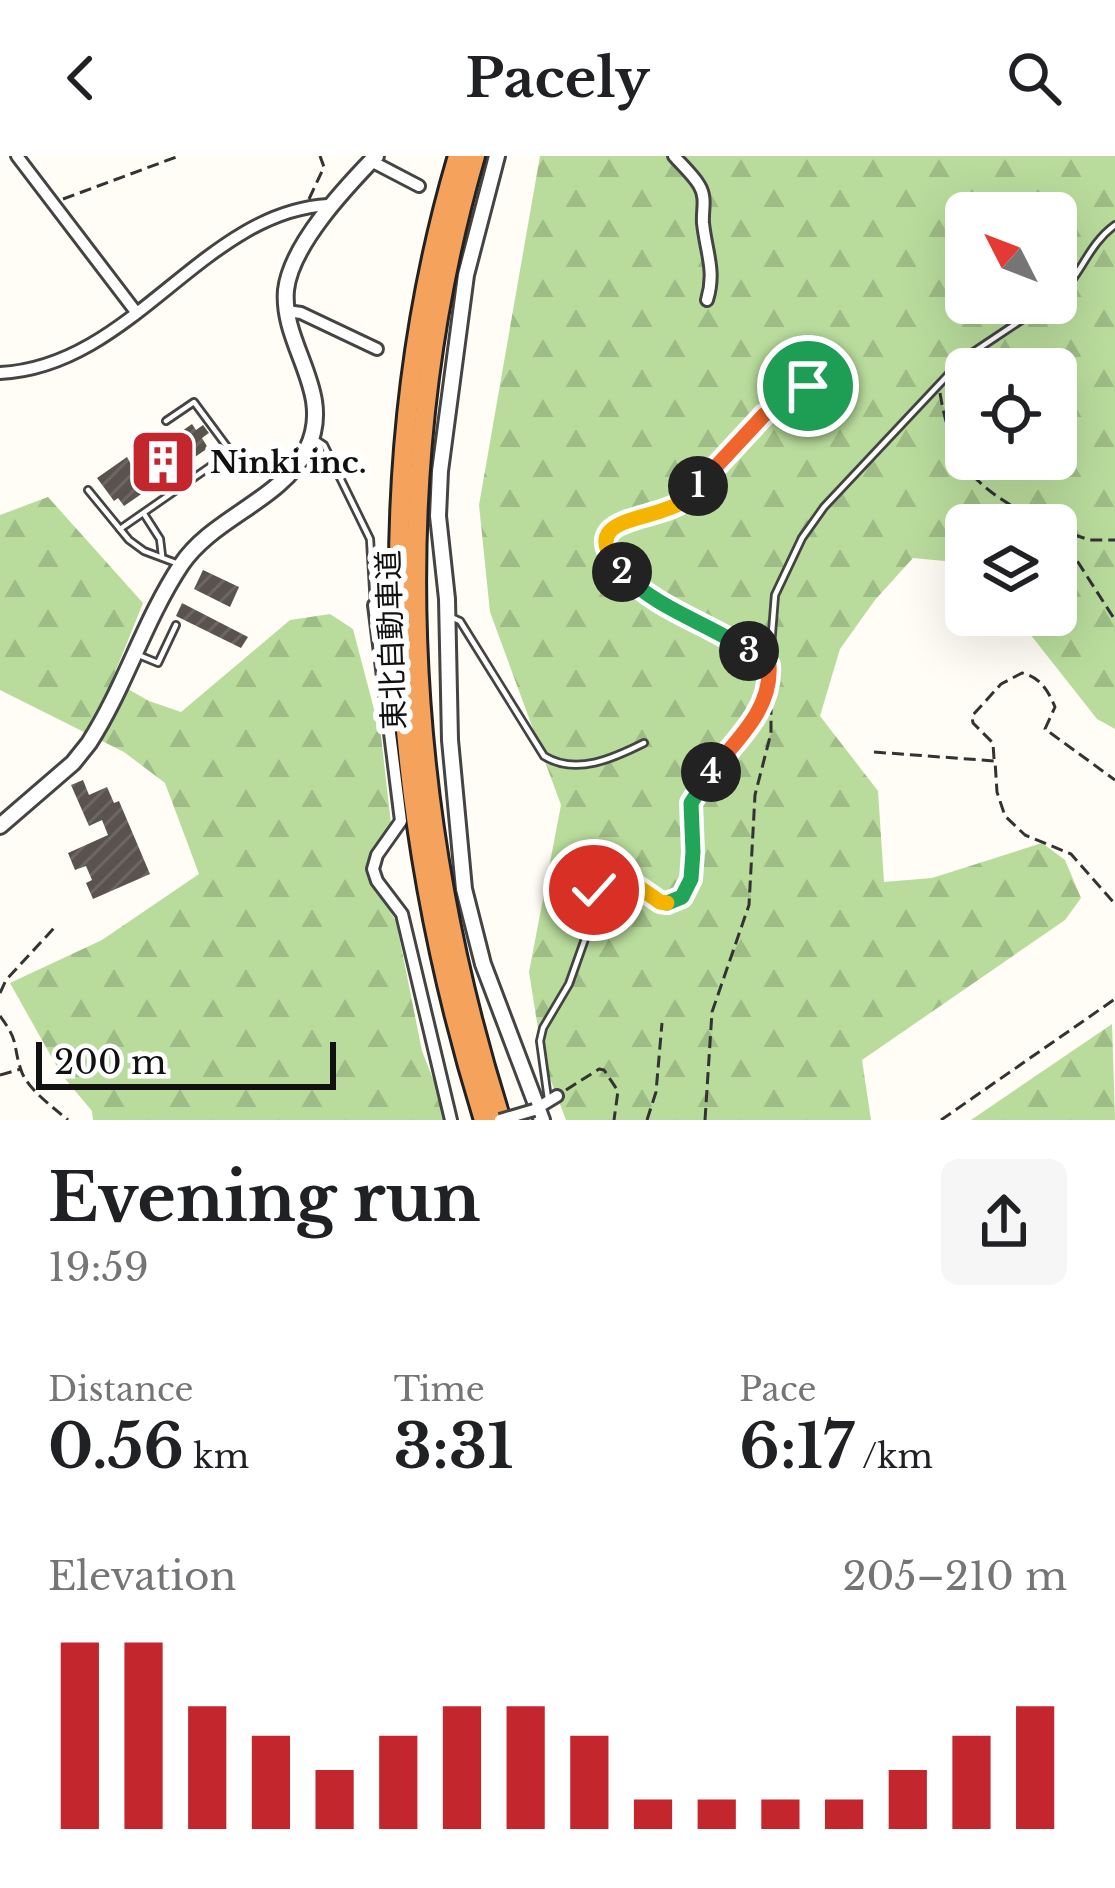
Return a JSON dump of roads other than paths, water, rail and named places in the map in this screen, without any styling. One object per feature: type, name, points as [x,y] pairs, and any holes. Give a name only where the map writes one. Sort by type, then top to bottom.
[{"type":"highway","name":"東北自動車道","points":[[458,156],[428,271],[407,406],[400,510],[400,622],[417,836],[448,993],[484,1120]]},
{"type":"highway","name":"東北自動車道","points":[[476,156],[444,273],[423,422],[418,661],[424,744],[447,908],[501,1120]]},
{"type":"street","points":[[17,156],[136,312]]},
{"type":"street","points":[[497,156],[466,275],[438,516],[464,889],[483,964],[544,1107],[501,1120]]},
{"type":"street","points":[[674,156],[700,186],[704,199],[703,223],[712,269],[707,300]]},
{"type":"street","points":[[0,826],[73,763],[89,743],[181,565],[206,537],[290,472],[312,437],[316,400],[287,311],[288,281],[328,205],[374,159],[419,186]]},
{"type":"street","points":[[0,373],[62,362],[256,224],[305,206],[328,205]]},
{"type":"street","points":[[287,311],[301,313],[377,349]]},
{"type":"street","points":[[380,604],[401,821],[376,855],[374,869],[377,881],[402,914],[451,1120]]},
{"type":"lane","points":[[1077,271],[1094,242],[1115,225]]},
{"type":"lane","points":[[544,1107],[542,1028],[569,984],[591,922],[598,881],[620,876],[660,902],[682,897],[691,879],[691,803],[767,696],[775,595],[802,538],[824,507],[963,359],[1016,324]]},
{"type":"lane","points":[[120,529],[231,452],[194,402],[166,421]]},
{"type":"lane","points":[[312,437],[324,445],[370,539],[380,604]]},
{"type":"lane","points":[[88,490],[144,551],[181,565]]},
{"type":"lane","points":[[144,514],[160,539],[162,556]]},
{"type":"lane","points":[[444,606],[460,621],[544,756],[567,764],[599,763],[644,743]]},
{"type":"lane","points":[[136,653],[158,663],[176,625]]},
{"type":"place","name":"Ninki inc.","points":[[163,462]]}]
